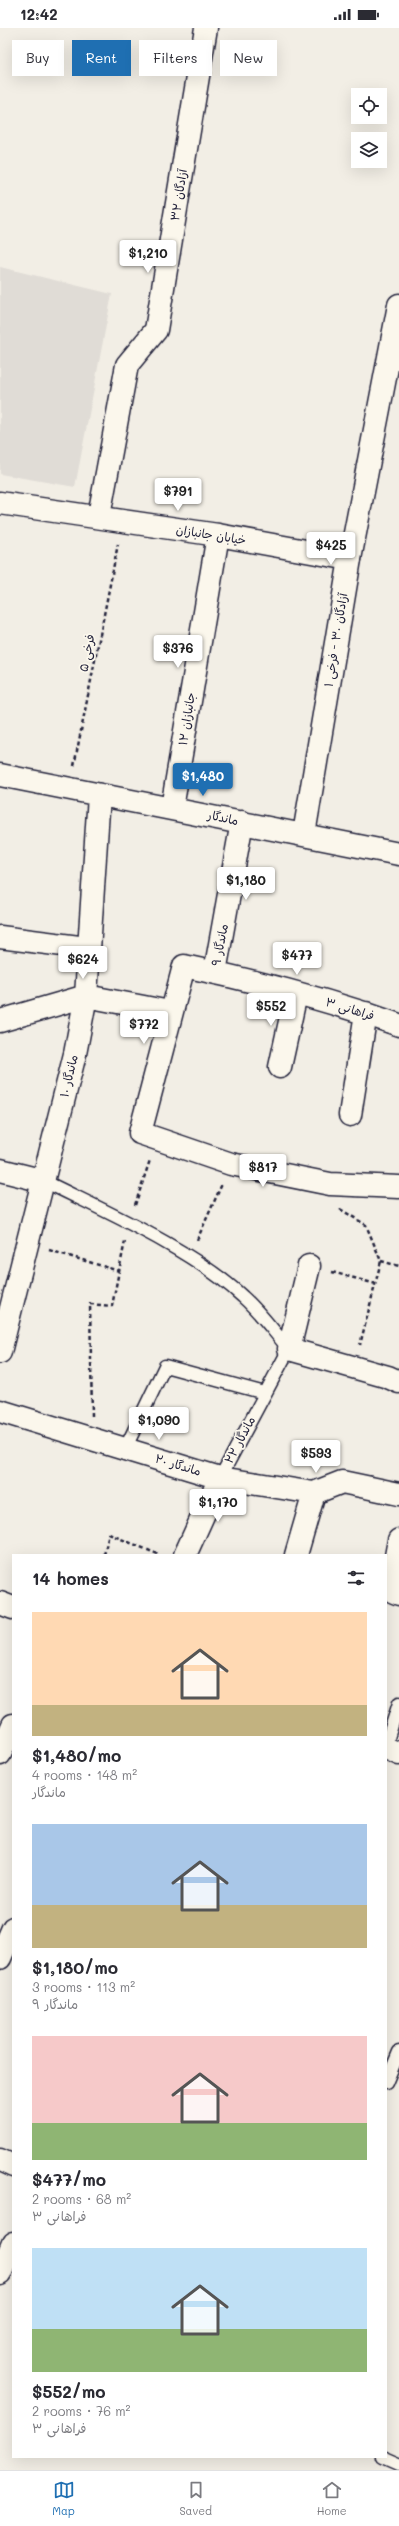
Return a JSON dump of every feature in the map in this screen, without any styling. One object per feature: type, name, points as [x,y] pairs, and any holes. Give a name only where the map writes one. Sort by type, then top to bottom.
[{"type":"street","name":"آزادگان ۳۲","points":[[99,516],[127,365],[156,330],[206,28]]},
{"type":"street","name":"آزادگان ۳۰ - فرخی ۱","points":[[304,834],[350,559],[399,304]]},
{"type":"street","name":"خیابان جانبازان","points":[[0,503],[99,516],[122,522],[218,535],[350,559]]},
{"type":"street","name":"جانبازان ۱۲","points":[[172,808],[218,535]]},
{"type":"street","name":"ماندگار","points":[[0,775],[399,854]]},
{"type":"street","name":"ماندگار ۱۰","points":[[0,1352],[75,1054],[86,996],[87,948],[99,795]]},
{"type":"street","name":"ماندگار ۹","points":[[215,972],[242,822]]},
{"type":"street","points":[[0,937],[87,948]]},
{"type":"street","name":"فراهانی ۳","points":[[170,1012],[184,966],[215,972],[366,1013],[399,1025]]},
{"type":"street","points":[[280,1067],[296,994]]},
{"type":"street","points":[[0,1021],[86,996],[170,1012],[140,1133],[231,1164],[330,1184],[399,1187]]},
{"type":"street","points":[[350,1115],[366,1013]]},
{"type":"street","points":[[0,1170],[44,1181]]},
{"type":"street","points":[[309,1266],[289,1349],[354,1368],[388,1376],[399,1382]]},
{"type":"street","name":"ماندگار ۲۰","points":[[0,1410],[220,1478],[314,1493]]},
{"type":"street","name":"ماندگار ۲۲","points":[[184,1554],[220,1478]]},
{"type":"street","points":[[296,1554],[314,1493],[342,1482],[399,1494]]},
{"type":"street","points":[[399,1540],[393,1572],[394,1592],[399,1594]]},
{"type":"street","points":[[0,1603],[12,1608]]},
{"type":"street","points":[[0,1754],[12,1726]]},
{"type":"street","points":[[387,1748],[399,1754]]},
{"type":"street","points":[[0,1958],[12,1930]]},
{"type":"street","points":[[0,2160],[12,2166]]},
{"type":"street","points":[[0,2274],[12,2245]]},
{"type":"lane","points":[[44,1181],[129,1223],[189,1258],[243,1296],[289,1349]]},
{"type":"lane","name":"ماندگار ۲۲","points":[[220,1478],[289,1349]]},
{"type":"lane","points":[[125,1449],[166,1366],[265,1393]]},
{"type":"lane","points":[[387,1741],[399,1703]]},
{"type":"lane","points":[[387,2080],[399,2052]]},
{"type":"lane","points":[[386,2458],[399,2464]]},
{"type":"path","name":"فرخی ۵","points":[[70,789],[122,522]]},
{"type":"path","points":[[93,1439],[90,1304],[112,1306],[129,1223],[157,1139]]},
{"type":"path","points":[[189,1258],[231,1164]]},
{"type":"path","points":[[330,1184],[339,1208],[366,1226],[381,1261],[354,1368]]},
{"type":"path","points":[[28,1243],[119,1271]]},
{"type":"path","points":[[381,1261],[399,1266]]},
{"type":"path","points":[[309,1266],[376,1284]]},
{"type":"path","points":[[104,1554],[109,1534],[158,1554]]},
{"type":"shaded area","points":[[0,267],[112,294],[75,487],[0,474]]}]
